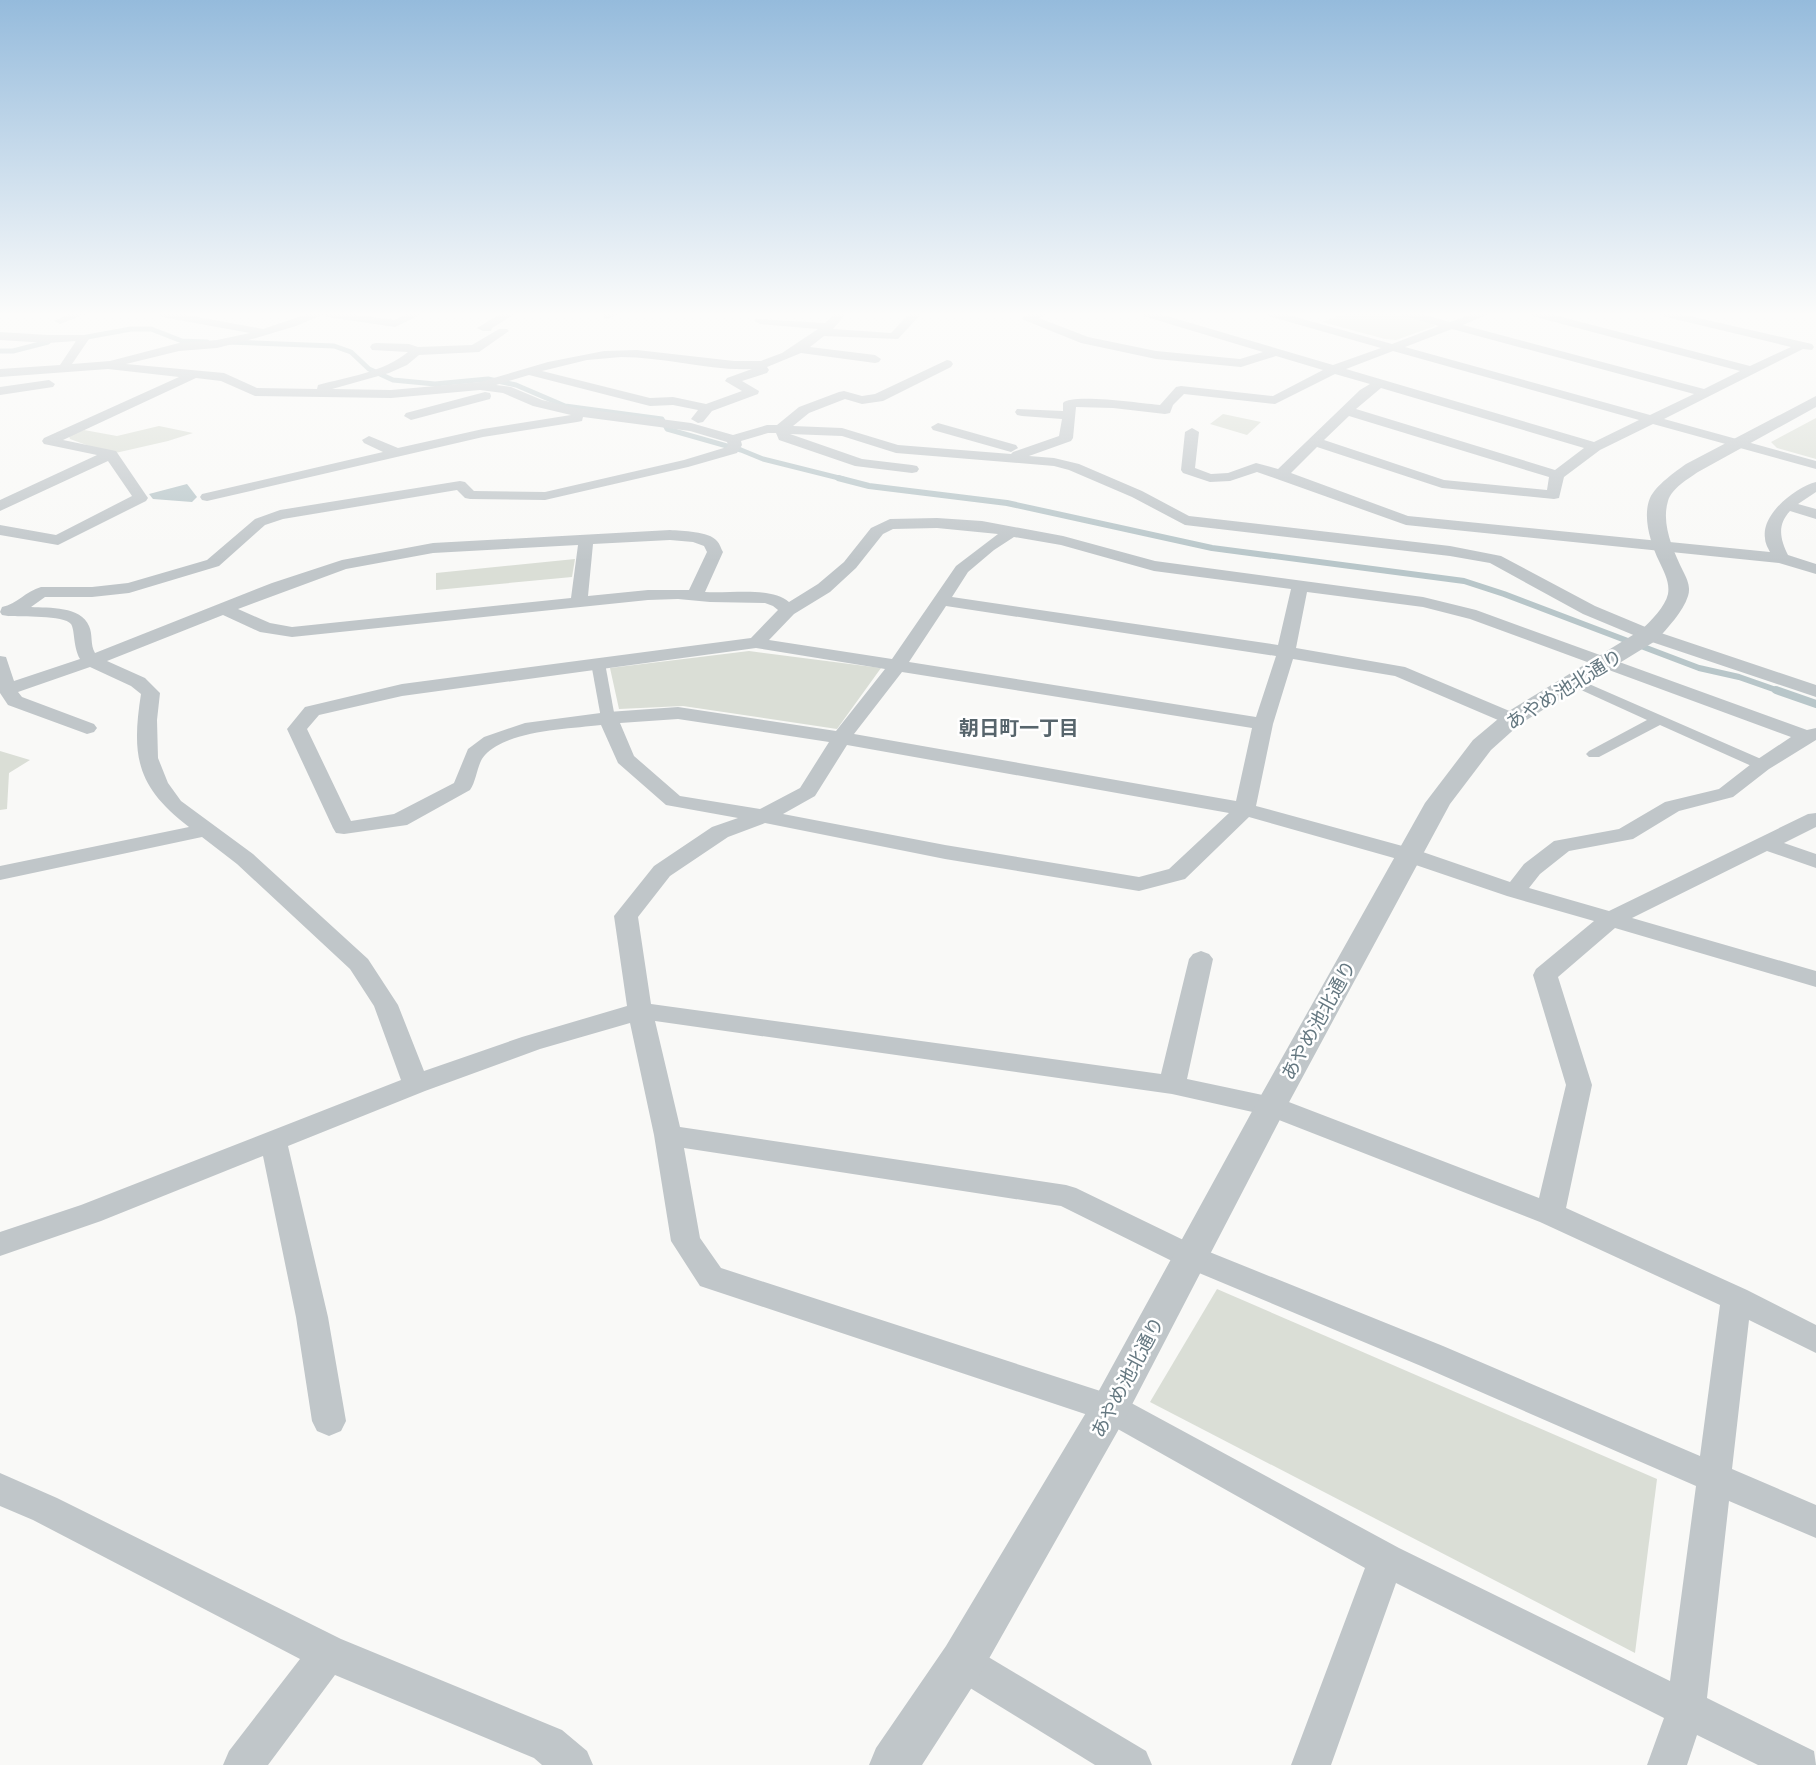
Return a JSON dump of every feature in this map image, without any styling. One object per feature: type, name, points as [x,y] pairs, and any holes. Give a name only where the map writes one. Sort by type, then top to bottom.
[{"type":"street","points":[[0,530],[58,540],[141,498],[111,454],[50,441],[146,396]]},
{"type":"street","points":[[385,408],[390,396]]},
{"type":"street","points":[[411,416],[469,396]]},
{"type":"street","points":[[527,396],[538,403],[576,412],[691,427],[732,444]]},
{"type":"street","points":[[627,396],[650,402],[673,401],[707,408]]},
{"type":"street","points":[[691,427],[707,408],[738,396]]},
{"type":"street","points":[[781,429],[804,410],[840,396]]},
{"type":"street","points":[[849,396],[862,400],[881,396]]},
{"type":"street","points":[[1010,458],[1066,438],[1070,403],[1113,404],[1163,414],[1167,404],[1175,396]]},
{"type":"street","points":[[1241,396],[1275,400],[1282,396]]},
{"type":"street","points":[[1281,474],[1363,396]]},
{"type":"street","points":[[1420,396],[1595,448]]},
{"type":"street","points":[[1569,396],[1816,465]]},
{"type":"street","points":[[1316,442],[1442,484],[1554,495],[1557,475],[1595,448],[1699,396]]},
{"type":"street","points":[[136,401],[163,404]]},
{"type":"street","name":"あやめ池北通り","points":[[893,1765],[962,1662],[1110,1408],[1271,1106],[1438,803],[1482,744],[1512,720],[1649,635],[1664,619],[1678,596],[1679,584],[1662,546],[1657,526],[1659,499],[1676,479],[1692,468],[1740,444],[1816,401]]},
{"type":"street","points":[[1347,410],[1557,475]]},
{"type":"street","points":[[1022,412],[1068,415]]},
{"type":"street","points":[[207,497],[258,487],[434,442],[508,428],[601,416]]},
{"type":"street","points":[[938,427],[1026,452]]},
{"type":"street","points":[[781,429],[784,437],[860,463],[912,469]]},
{"type":"street","points":[[460,485],[470,495],[545,496],[688,463],[767,430],[781,429],[842,432],[862,436],[896,448],[1054,462],[1074,467],[1137,494],[1185,520],[1450,551],[1495,559],[1589,610],[1649,635],[1816,691]]},
{"type":"street","points":[[1192,432],[1188,470],[1210,478],[1230,477],[1256,467],[1281,474],[1406,520],[1781,558],[1816,569]]},
{"type":"street","points":[[370,440],[397,453]]},
{"type":"street","points":[[0,506],[111,454]]},
{"type":"street","points":[[7,611],[41,592],[84,592],[130,588],[213,563],[260,522],[280,515],[478,481]]},
{"type":"street","points":[[1781,558],[1772,538],[1775,520],[1786,505],[1816,486]]},
{"type":"street","points":[[0,490],[24,495]]},
{"type":"street","points":[[1786,505],[1816,514]]},
{"type":"street","points":[[756,643],[788,610],[824,588],[850,565],[877,531],[890,524],[982,526],[1063,541],[1154,566],[1423,602],[1476,614],[1603,663],[1811,735]]},
{"type":"street","points":[[1011,532],[988,547],[962,569],[898,664],[841,738],[808,792],[763,816],[720,832],[662,871],[626,916],[640,1011],[668,1135],[686,1241],[711,1277],[1110,1408],[1386,1560],[1800,1765]]},
{"type":"street","points":[[8,690],[342,565],[376,557],[433,548],[670,535],[695,537],[711,543],[715,552],[695,596]]},
{"type":"street","points":[[579,602],[586,540]]},
{"type":"street","points":[[598,663],[608,718],[625,759],[673,801],[763,816],[945,852],[1139,884],[1177,874],[1245,809],[1263,724],[1286,652],[1300,587]]},
{"type":"street","points":[[224,609],[266,628],[292,632],[648,595],[678,594],[766,598],[779,602],[788,610]]},
{"type":"street","points":[[940,600],[1286,652],[1399,671],[1512,720]]},
{"type":"street","points":[[7,611],[54,614],[76,619],[81,626],[84,650],[91,660],[138,682],[151,693],[147,720],[148,758],[158,784],[174,806],[245,859],[358,964],[386,1006],[416,1084]]},
{"type":"street","points":[[1263,724],[898,664],[756,643],[402,690],[312,711],[297,729],[344,828],[399,820],[463,786],[475,753],[491,740],[524,729],[608,718],[678,713],[841,738],[1245,809],[1409,856],[1515,891],[1816,979]]},
{"type":"street","points":[[0,661],[8,690],[14,702],[87,728]]},
{"type":"street","points":[[1573,681],[1762,765]]},
{"type":"street","points":[[1594,754],[1658,720]]},
{"type":"street","points":[[1515,891],[1532,870],[1562,846],[1625,834],[1672,806],[1726,792],[1762,765],[1811,735]]},
{"type":"street","points":[[1550,1214],[1579,1085],[1545,975],[1611,919],[1816,819]]},
{"type":"street","points":[[0,874],[204,830]]},
{"type":"street","points":[[1767,844],[1816,861]]},
{"type":"street","points":[[1172,1085],[1201,959]]},
{"type":"street","points":[[0,1244],[91,1213],[416,1084],[531,1043],[640,1011],[1172,1085],[1271,1106],[1550,1214],[1736,1298],[1816,1340]]},
{"type":"street","points":[[668,1135],[1066,1196],[1191,1257],[1432,1356],[1816,1522]]},
{"type":"street","points":[[273,1140],[312,1317],[329,1422]]},
{"type":"street","points":[[1667,1765],[1686,1708],[1736,1298]]},
{"type":"street","points":[[0,1489],[45,1509],[328,1653],[548,1744],[573,1765]]},
{"type":"street","points":[[1311,1765],[1386,1560]]},
{"type":"street","points":[[243,1765],[328,1653]]},
{"type":"street","points":[[962,1662],[1132,1765]]},
{"type":"shaded area","points":[[1223,414],[1261,422],[1247,435],[1210,424]]},
{"type":"shaded area","points":[[1816,418],[1816,459],[1777,448],[1771,442]]},
{"type":"shaded area","points":[[159,426],[193,433],[168,441],[111,454],[70,439],[69,436],[84,430],[117,436]]},
{"type":"shaded area","points":[[187,484],[197,497],[192,502],[153,499],[149,494]]},
{"type":"shaded area","points":[[575,559],[572,577],[436,590],[436,573]]},
{"type":"shaded area","points":[[749,651],[881,668],[837,729],[683,706],[619,709],[610,668]]},
{"type":"shaded area","points":[[0,751],[30,760],[9,773],[7,809],[0,810]]},
{"type":"shaded area","points":[[1217,1289],[1657,1479],[1635,1653],[1150,1402]]},
{"type":"waterway","points":[[543,396],[565,406],[662,419],[667,429],[741,450],[763,459],[843,479]]},
{"type":"waterway","points":[[838,478],[869,486],[1007,503],[1212,548],[1464,581],[1504,594],[1699,668],[1739,677],[1779,691]]},
{"type":"waterway","points":[[1776,690],[1816,704]]},
{"type":"district","name":"朝日町一丁目","points":[[1019,728]]}]
